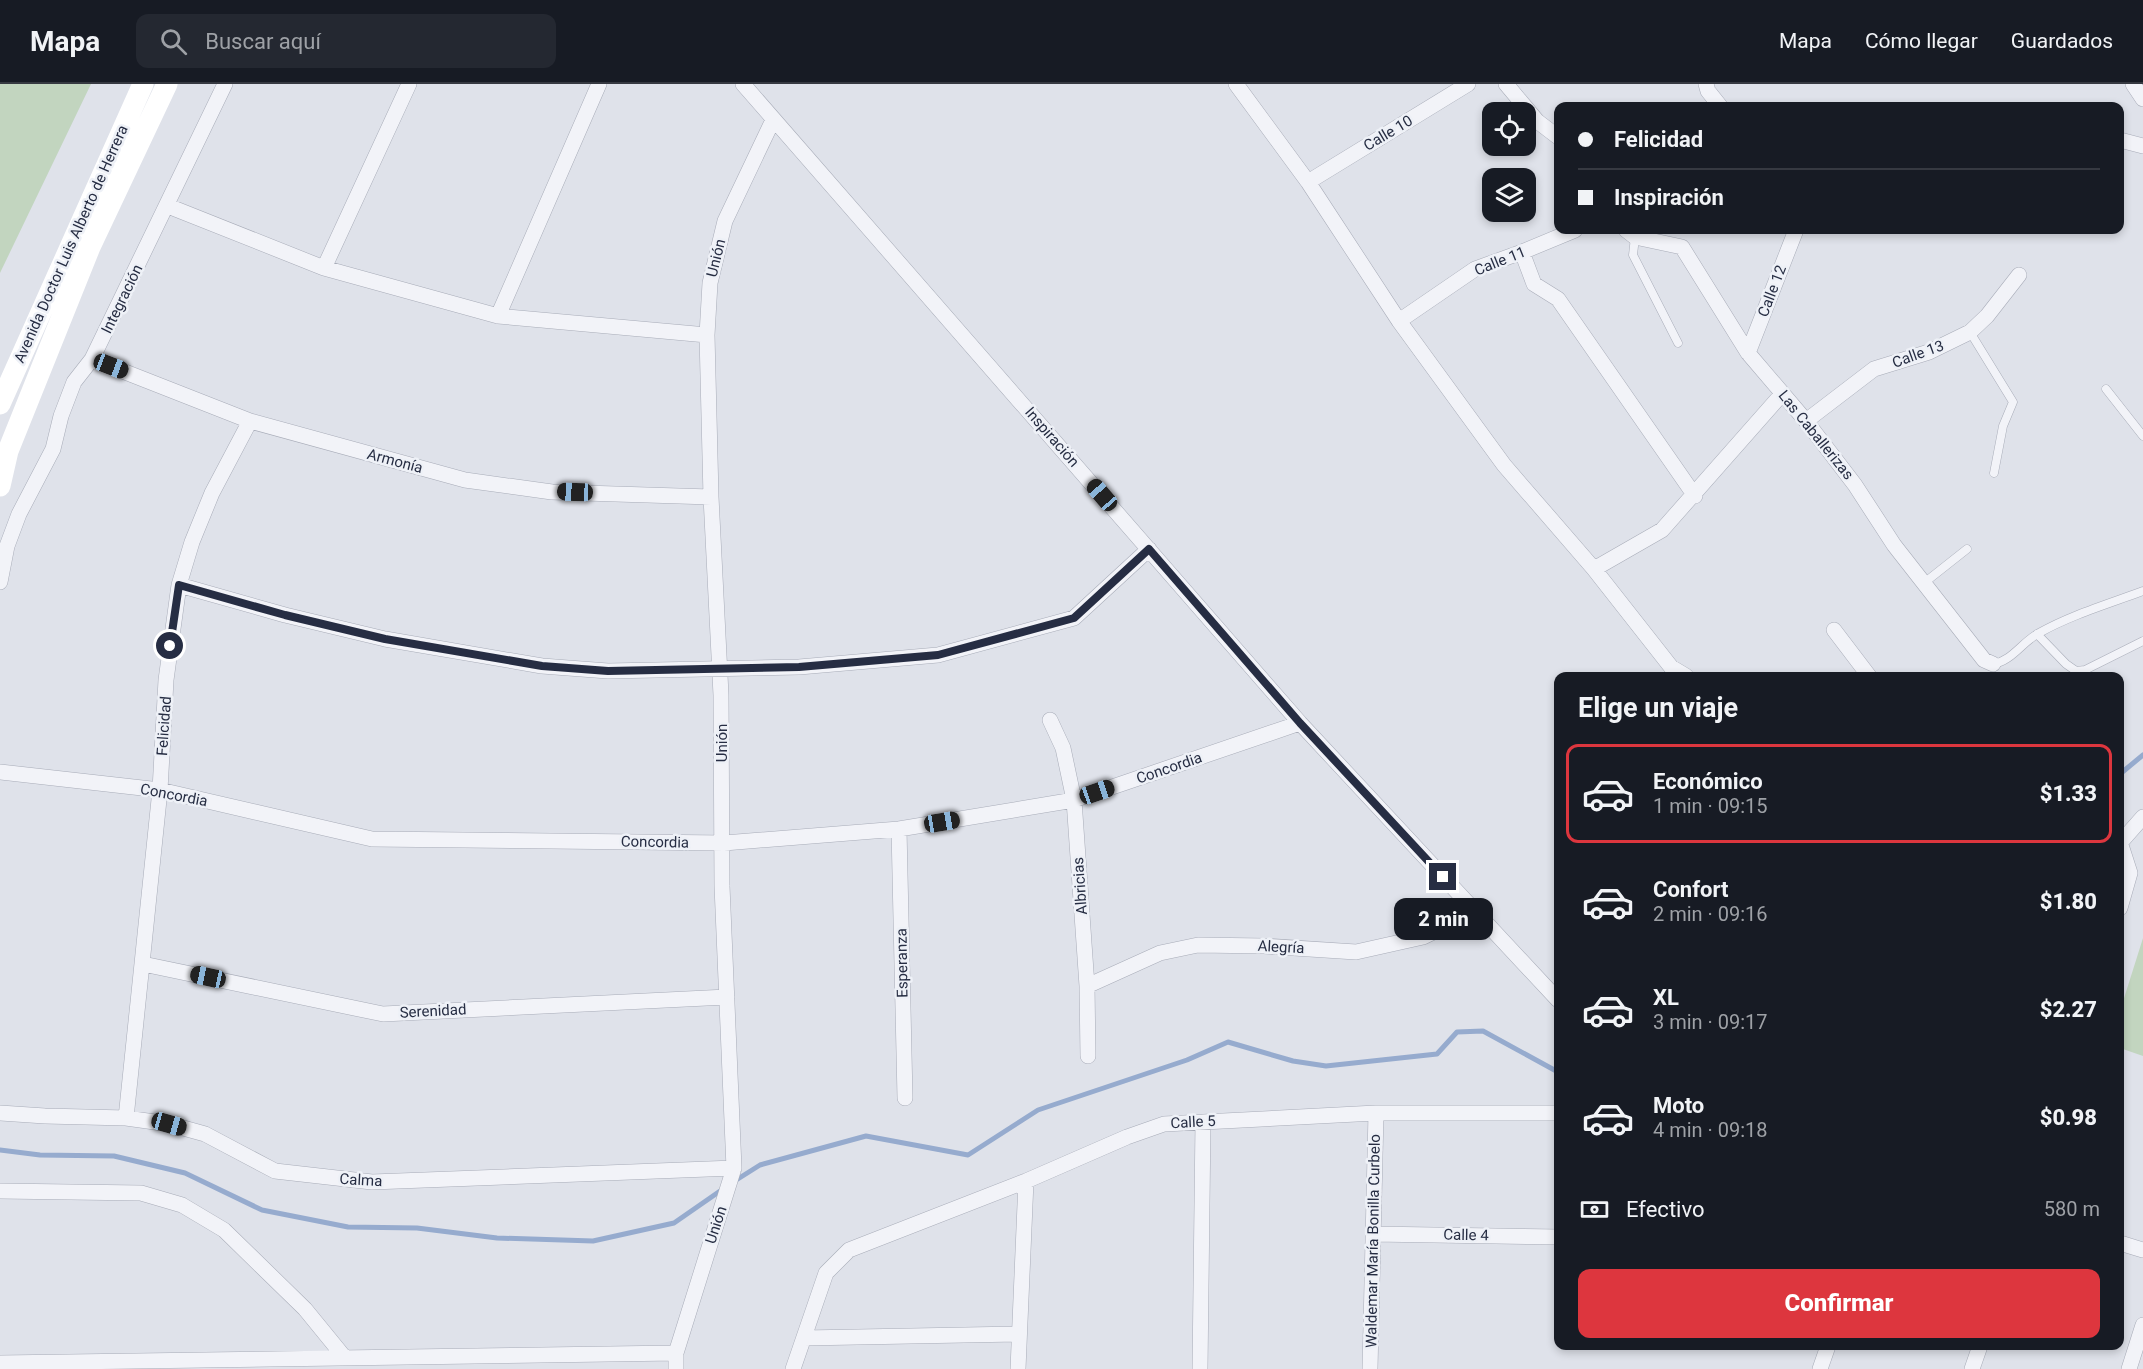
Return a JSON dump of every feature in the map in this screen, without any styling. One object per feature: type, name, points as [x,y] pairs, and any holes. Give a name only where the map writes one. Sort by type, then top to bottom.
[{"type":"main road","name":"Avenida Doctor Luis Alberto de Herrera","points":[[0,404],[143,84]]},
{"type":"main road","name":"Avenida Doctor Luis Alberto de Herrera","points":[[0,486],[8,451],[90,247],[167,84]]},
{"type":"street","name":"Integración","points":[[0,582],[7,546],[19,514],[53,449],[61,416],[74,382],[92,359],[168,206],[225,84]]},
{"type":"street","points":[[324,268],[409,84]]},
{"type":"street","points":[[498,316],[599,84]]},
{"type":"street","name":"Inspiración","points":[[742,84],[1300,723],[1554,996]]},
{"type":"street","points":[[1236,84],[1308,182],[1399,321],[1504,465],[1594,569],[1671,667],[1679,672]]},
{"type":"street","name":"Calle 10","points":[[1308,182],[1468,84]]},
{"type":"street","points":[[1506,84],[1537,121],[1554,134]]},
{"type":"street","points":[[1706,84],[1708,91],[1717,102]]},
{"type":"street","points":[[2133,84],[2143,99]]},
{"type":"street","name":"Unión","points":[[676,1369],[676,1353],[734,1168],[722,843],[720,669],[711,497],[707,335],[710,283],[725,221],[773,120]]},
{"type":"street","points":[[2124,141],[2143,146]]},
{"type":"street","points":[[168,206],[324,268],[498,316],[707,335]]},
{"type":"street","name":"Calle 11","points":[[1399,321],[1475,268],[1565,234]]},
{"type":"street","name":"Las Caballerizas","points":[[1634,234],[1682,247],[1748,353],[1806,421],[1855,485],[1894,545],[1984,660],[1993,664]]},
{"type":"street","name":"Calle 12","points":[[1748,353],[1794,234]]},
{"type":"street","points":[[1522,252],[1534,284],[1558,299],[1695,496]]},
{"type":"street","name":"Calle 13","points":[[1806,421],[1874,369],[1929,352],[1970,332],[1987,316],[2019,276]]},
{"type":"street","name":"Armonía","points":[[92,359],[250,421],[465,480],[552,492],[711,497]]},
{"type":"street","points":[[1594,569],[1662,530],[1695,496],[1782,394]]},
{"type":"street","name":"Felicidad","points":[[126,1118],[160,790],[166,680],[179,585],[192,542],[212,493],[250,421]]},
{"type":"street","points":[[179,585],[285,615],[385,639],[542,666],[608,671],[799,667],[938,655],[1074,618],[1149,549]]},
{"type":"street","points":[[1834,630],[1866,672]]},
{"type":"street","name":"Albricias","points":[[1050,720],[1062,748],[1074,800],[1087,986],[1088,1056]]},
{"type":"street","name":"Concordia","points":[[0,772],[160,790],[372,839],[722,843],[899,829],[1074,800],[1300,723]]},
{"type":"street","points":[[2124,838],[2143,817]]},
{"type":"street","name":"Esperanza","points":[[899,829],[905,1098]]},
{"type":"street","points":[[2124,854],[2130,873],[2124,894]]},
{"type":"street","name":"Alegría","points":[[1087,986],[1160,952],[1197,945],[1264,946],[1356,952],[1423,937],[1475,912]]},
{"type":"street","name":"Serenidad","points":[[143,964],[383,1014],[727,998]]},
{"type":"street","name":"Calma","points":[[0,1113],[126,1118],[169,1124],[205,1134],[274,1171],[372,1182],[734,1168]]},
{"type":"street","name":"Calle 5","points":[[804,1338],[826,1273],[849,1250],[1164,1124],[1376,1113],[1554,1113]]},
{"type":"street","name":"Waldemar María Bonilla Curbelo","points":[[1370,1369],[1376,1113]]},
{"type":"street","points":[[1200,1369],[1203,1122]]},
{"type":"street","points":[[1018,1369],[1026,1181]]},
{"type":"street","points":[[0,1191],[141,1193],[182,1205],[224,1230],[305,1309],[345,1358]]},
{"type":"street","name":"Calle 4","points":[[1373,1234],[1554,1236]]},
{"type":"street","points":[[2124,1244],[2143,1251]]},
{"type":"street","points":[[2129,1369],[2143,1325]]},
{"type":"street","points":[[793,1369],[804,1338],[1019,1334]]},
{"type":"street","points":[[1820,1369],[1827,1350]]},
{"type":"street","points":[[1972,1369],[1979,1350]]},
{"type":"street","points":[[0,1363],[95,1366],[345,1358],[676,1353]]},
{"type":"lane","points":[[1630,234],[1633,255],[1678,343]]},
{"type":"lane","points":[[1970,332],[2013,402],[2003,426],[1994,473]]},
{"type":"lane","points":[[2106,389],[2143,436]]},
{"type":"lane","points":[[1924,583],[1967,549]]},
{"type":"lane","points":[[1993,664],[2003,663],[2037,634],[2143,591]]},
{"type":"lane","points":[[2037,634],[2066,664],[2076,671],[2085,670],[2143,641]]},
{"type":"green space","points":[[0,84],[91,84],[0,273]]},
{"type":"green space","points":[[2143,938],[2143,1056],[2124,1049],[2124,998]]},
{"type":"waterway","points":[[2124,771],[2143,755]]},
{"type":"waterway","points":[[733,1182],[760,1165],[866,1136],[968,1155],[1038,1110],[1187,1060],[1228,1042],[1293,1061],[1326,1066],[1437,1054],[1457,1032],[1483,1031],[1554,1070]]},
{"type":"waterway","points":[[0,1150],[40,1155],[114,1156],[185,1173],[262,1210],[348,1227],[417,1228],[497,1238],[593,1241],[674,1223],[723,1189]]},
{"type":"route","points":[[170,646],[179,585],[285,615],[385,639],[542,666],[608,671],[799,667],[938,655],[1074,618],[1149,549],[1300,723],[1443,877]]}]
